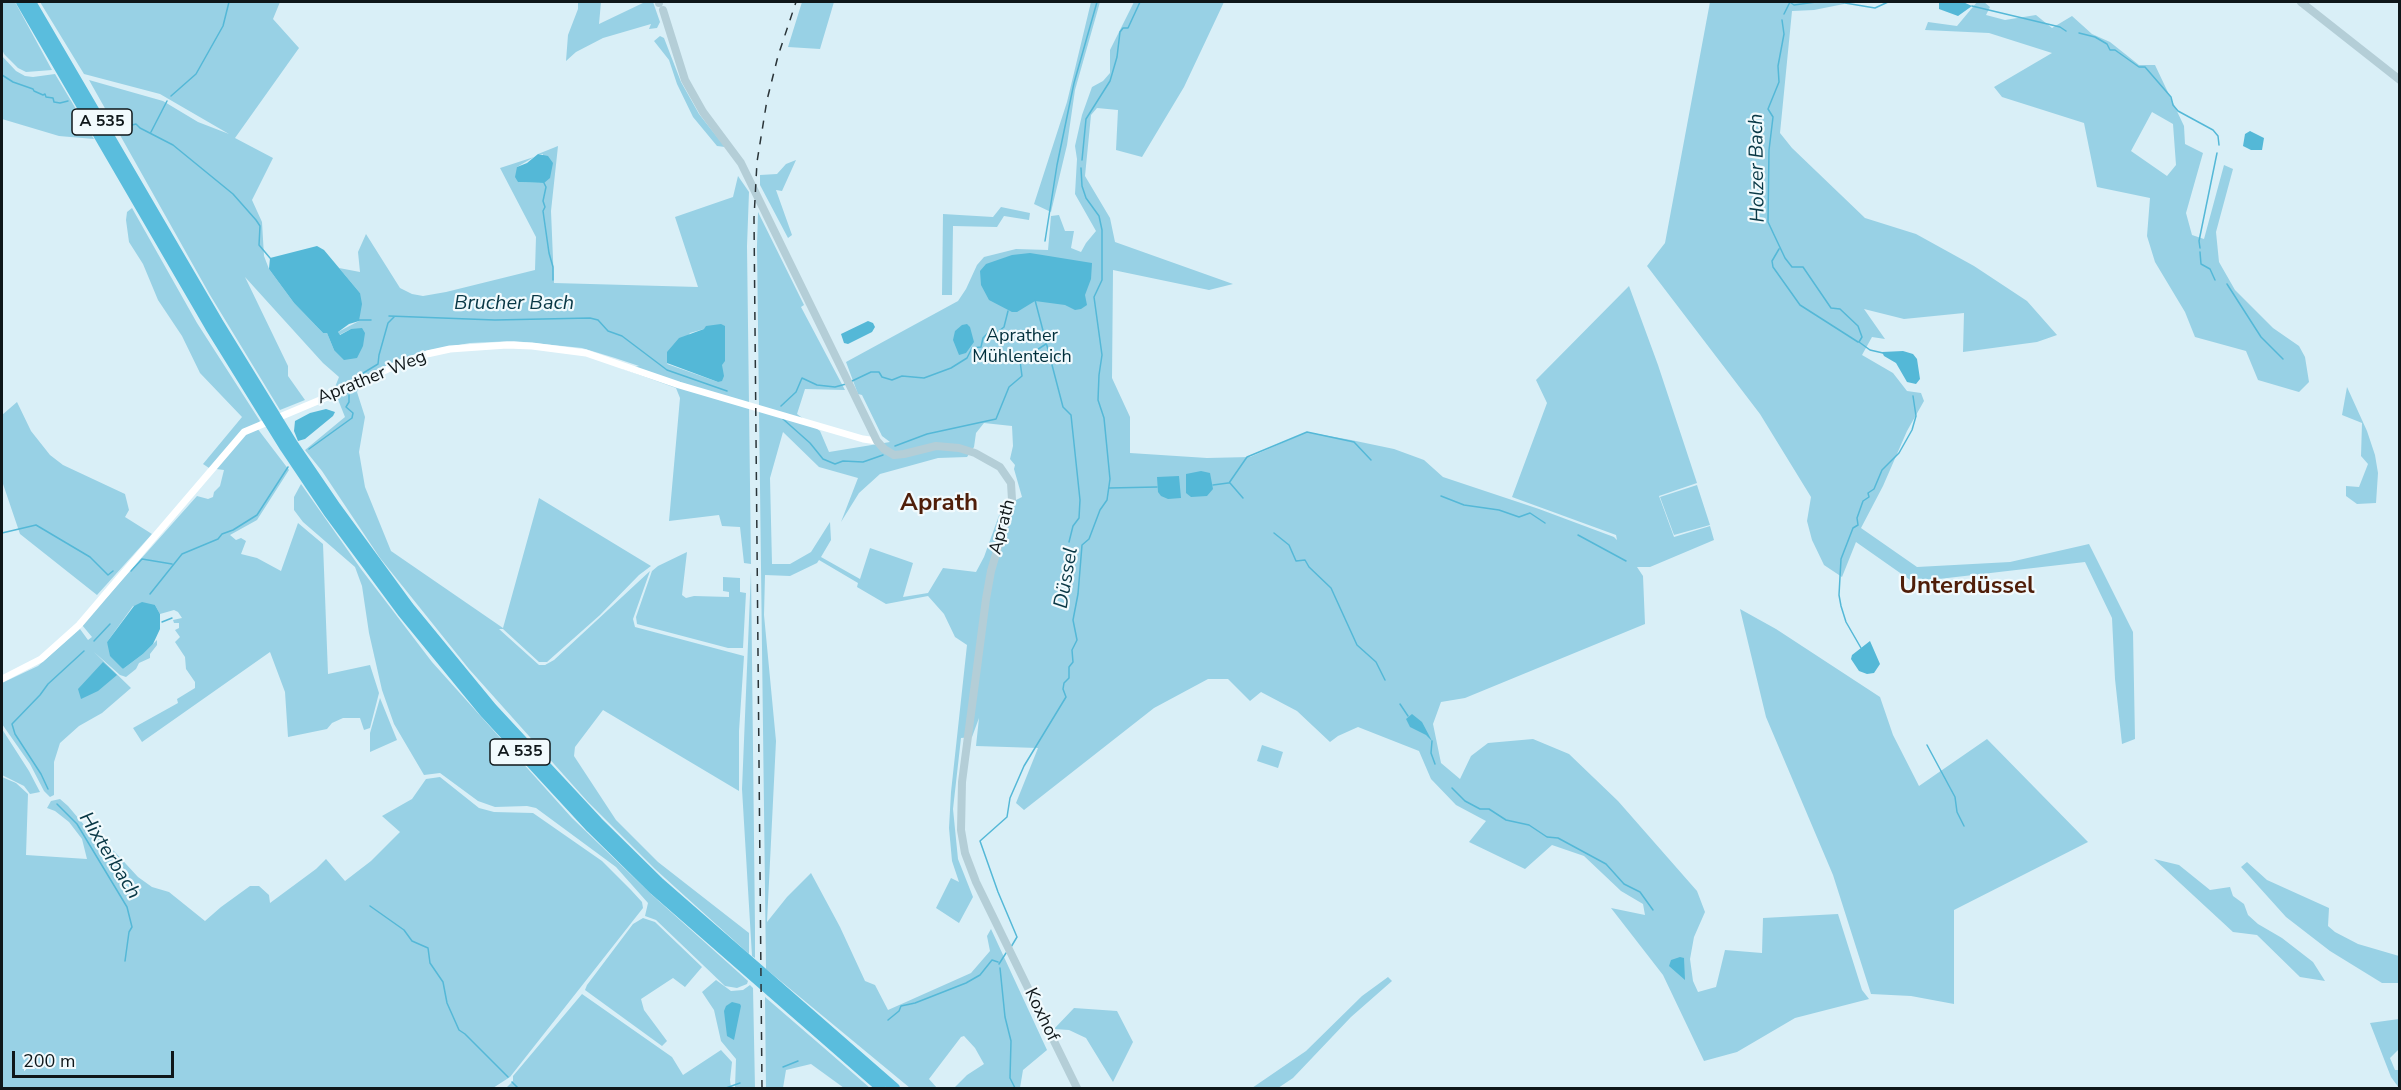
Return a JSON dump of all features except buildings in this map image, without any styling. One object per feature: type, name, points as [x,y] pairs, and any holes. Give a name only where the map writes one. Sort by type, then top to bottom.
[{"type":"highway","name":"A 535","points":[[21,2],[47,36]]},
{"type":"highway","name":"A 535","points":[[31,2],[47,36],[241,368],[332,510],[435,653],[542,776],[653,889],[881,1089]]},
{"type":"highway","name":"A 535","points":[[332,510],[440,645],[542,764],[660,883],[895,1089]]},
{"type":"main road","points":[[2301,2],[2344,38],[2370,54],[2400,80]]},
{"type":"main road","points":[[660,5],[678,63],[689,88],[703,112],[736,155],[878,441]]},
{"type":"main road","name":"Aprath","points":[[878,441],[884,449],[894,455],[936,446],[959,448],[975,453],[1000,467],[1011,483],[1012,500],[990,576],[960,802],[961,830],[967,860],[1005,942]]},
{"type":"main road","name":"Koxhof","points":[[1005,942],[1077,1089]]},
{"type":"street","name":"Aprather Weg","points":[[2,679],[41,659],[72,631],[244,432],[427,354],[461,348],[507,345],[586,353],[679,385],[863,439],[878,441]]},
{"type":"green space","points":[[2,2],[15,2],[52,70],[26,72],[18,68],[4,54],[2,49]]},
{"type":"green space","points":[[40,2],[280,2],[273,19],[299,48],[235,138],[273,158],[252,200],[262,222],[264,256],[269,269],[294,303],[323,333],[327,333],[334,350],[351,329],[339,335],[338,332],[359,321],[360,293],[339,268],[360,272],[358,252],[366,234],[400,288],[412,294],[423,296],[446,292],[535,270],[536,237],[500,168],[534,157],[517,167],[518,182],[544,183],[543,154],[538,154],[558,146],[551,211],[554,283],[698,287],[675,217],[733,197],[738,176],[749,192],[747,246],[751,564],[744,563],[740,527],[722,526],[719,515],[669,521],[680,398],[676,388],[623,369],[639,366],[615,358],[582,348],[514,341],[470,343],[425,351],[360,380],[335,387],[339,377],[323,363],[245,277],[288,366],[288,376],[305,400],[280,410],[210,295],[89,80],[163,101],[198,122],[229,134],[160,94],[84,74]],"holes":[[[704,329],[718,382],[667,364],[690,333]]]},
{"type":"green space","points":[[578,2],[601,2],[599,24],[645,2],[653,2],[660,22],[657,28],[649,29],[651,24],[603,38],[576,52],[566,61],[568,35],[578,9]]},
{"type":"green space","points":[[802,2],[834,2],[820,49],[788,47]]},
{"type":"green space","points":[[1091,2],[1100,2],[1075,90],[1067,145],[1051,212],[1034,204],[1067,102]]},
{"type":"green space","points":[[1134,2],[1224,2],[1184,87],[1142,157],[1116,150],[1118,110],[1097,108],[1091,115],[1085,176],[1110,218],[1115,242],[1233,284],[1209,290],[1113,270],[1112,378],[1130,417],[1130,453],[1207,458],[1250,457],[1307,432],[1394,449],[1424,460],[1443,477],[1539,509],[1617,540],[1616,535],[1512,497],[1547,403],[1536,380],[1629,286],[1697,483],[1659,496],[1674,537],[1710,526],[1714,540],[1650,567],[1637,567],[1643,576],[1645,624],[1465,698],[1441,702],[1433,724],[1441,763],[1460,779],[1471,756],[1488,743],[1533,739],[1569,754],[1618,801],[1697,891],[1705,912],[1694,937],[1690,959],[1693,981],[1698,992],[1716,987],[1725,950],[1762,953],[1763,918],[1838,914],[1862,990],[1869,999],[1795,1018],[1737,1052],[1704,1061],[1663,975],[1611,908],[1645,915],[1643,904],[1621,891],[1584,856],[1552,845],[1525,869],[1469,842],[1486,821],[1456,805],[1431,779],[1419,751],[1358,727],[1330,742],[1297,711],[1261,692],[1250,701],[1228,679],[1208,679],[1154,708],[1024,810],[1016,803],[1038,748],[976,746],[979,718],[972,737],[961,738],[953,809],[958,859],[973,897],[959,923],[936,908],[951,878],[959,882],[952,861],[949,828],[967,645],[955,637],[944,614],[928,596],[886,604],[857,587],[858,583],[819,560],[790,576],[765,575],[764,615],[776,741],[767,922],[787,897],[811,873],[865,981],[875,985],[888,1010],[971,973],[990,951],[987,936],[991,929],[1047,1050],[1023,1070],[1020,1088],[954,1088],[967,1075],[984,1064],[975,1048],[964,1036],[929,1079],[937,1088],[910,1088],[766,969],[758,212],[804,305],[801,307],[845,390],[805,389],[797,414],[820,431],[829,452],[890,442],[882,436],[862,395],[858,394],[846,362],[958,301],[977,265],[984,257],[1016,249],[1048,250],[1051,216],[1059,215],[1065,231],[1074,231],[1071,248],[1081,252],[1096,231],[1075,194],[1077,159],[1075,146],[1082,115],[1092,87],[1103,81],[1110,73],[1110,50]],"holes":[[[984,423],[1012,426],[1013,446],[1010,459],[1015,465],[1014,469],[1022,497],[1002,507],[984,557],[976,572],[943,568],[928,593],[903,597],[913,563],[870,548],[860,579],[821,557],[831,540],[830,522],[811,552],[790,564],[772,564],[770,478],[783,432],[819,467],[858,478],[841,522],[859,493],[880,474],[938,458],[967,457],[974,447],[976,433]]]},
{"type":"green space","points":[[1710,2],[1844,2],[1844,4],[1814,10],[1792,11],[1780,133],[1792,148],[1865,218],[1916,234],[1974,266],[2027,301],[2057,335],[2037,342],[1963,352],[1964,313],[1904,319],[1864,309],[1885,339],[1872,337],[1862,355],[1893,373],[1907,391],[1921,393],[1924,401],[1907,431],[1883,486],[1861,528],[1917,567],[2010,562],[2089,544],[2133,632],[2135,739],[2122,744],[2115,679],[2112,618],[2085,562],[1913,582],[1856,542],[1842,577],[1824,565],[1812,540],[1807,521],[1811,497],[1760,414],[1647,266],[1665,243]]},
{"type":"green space","points":[[1977,2],[1984,2],[1990,7],[1986,15],[2005,20],[2036,15],[2052,28],[2072,16],[2092,34],[2110,42],[2139,65],[2155,65],[2184,126],[2185,144],[2203,153],[2186,213],[2192,235],[2204,239],[2224,165],[2233,169],[2216,232],[2219,262],[2235,290],[2273,328],[2299,346],[2305,357],[2309,382],[2299,392],[2258,380],[2246,351],[2195,337],[2185,312],[2155,262],[2147,236],[2150,198],[2097,187],[2084,123],[2002,97],[1994,87],[2052,53],[1989,33],[1925,30],[1928,22],[1957,26]],"holes":[[[2152,112],[2173,124],[2176,165],[2167,176],[2131,151]]]},
{"type":"green space","points":[[660,36],[664,38],[681,82],[699,114],[725,147],[717,146],[693,117],[677,84],[669,60],[654,41]]},
{"type":"green space","points":[[2,56],[16,71],[25,76],[55,74],[94,139],[59,136],[2,119]]},
{"type":"green space","points":[[796,160],[782,191],[776,190],[792,235],[788,238],[760,185],[760,175],[777,174],[786,164]]},
{"type":"green space","points":[[1001,207],[1030,213],[1029,220],[1004,216],[997,227],[953,226],[952,295],[942,295],[943,214],[993,217]]},
{"type":"green space","points":[[132,208],[197,323],[260,421],[257,428],[289,470],[257,520],[230,535],[236,540],[241,538],[246,541],[241,554],[257,558],[281,571],[298,523],[323,544],[328,674],[370,665],[379,693],[370,728],[364,730],[360,718],[343,718],[332,723],[327,729],[288,737],[285,692],[270,652],[142,742],[133,728],[178,703],[177,699],[195,688],[195,682],[186,669],[185,657],[175,642],[180,637],[175,630],[179,628],[179,623],[174,623],[173,620],[182,618],[178,612],[174,610],[160,614],[155,605],[133,606],[107,642],[123,669],[157,640],[157,645],[150,654],[150,658],[139,663],[136,669],[126,677],[120,675],[94,652],[131,688],[102,713],[79,726],[60,743],[54,762],[54,795],[50,797],[2,724],[2,683],[38,666],[80,629],[88,640],[92,637],[82,625],[197,496],[208,499],[213,497],[214,492],[220,486],[224,470],[209,468],[203,464],[242,417],[200,373],[182,336],[158,300],[143,264],[129,242],[126,220],[127,212]]},
{"type":"green space","points":[[2347,387],[2367,431],[2375,455],[2378,473],[2376,503],[2357,504],[2346,496],[2346,486],[2359,487],[2368,464],[2361,456],[2362,423],[2342,415]]},
{"type":"green space","points":[[359,388],[357,392],[365,417],[359,452],[365,487],[391,551],[503,628],[539,498],[651,566],[547,662],[539,662],[503,629],[499,629],[539,665],[545,665],[554,660],[650,571],[633,619],[635,627],[744,656],[739,731],[739,791],[603,710],[575,747],[574,756],[616,820],[658,862],[749,933],[749,954],[655,869],[588,802],[469,669],[380,558],[322,471],[305,450],[345,417],[337,397]]},
{"type":"green space","points":[[17,402],[31,431],[50,455],[63,465],[125,494],[129,510],[125,517],[152,534],[97,595],[20,534],[2,481],[2,415]]},
{"type":"green space","points":[[301,484],[361,569],[432,662],[572,818],[652,895],[748,981],[747,984],[737,988],[725,986],[656,920],[645,916],[648,903],[616,867],[536,808],[495,807],[478,801],[440,773],[424,775],[394,724],[382,690],[369,633],[362,586],[355,567],[303,522],[294,510],[294,497]]},
{"type":"green space","points":[[1697,485],[1710,525],[1674,535],[1660,497]]},
{"type":"green space","points":[[687,552],[682,595],[686,598],[694,596],[729,597],[729,592],[723,591],[723,577],[740,578],[740,592],[746,593],[743,648],[728,648],[637,624],[636,617],[652,571]]},
{"type":"green space","points":[[751,571],[755,958],[752,956],[742,789]]},
{"type":"green space","points":[[1740,609],[1776,629],[1880,697],[1893,735],[1919,786],[1987,739],[2088,842],[1954,910],[1954,1004],[1911,996],[1871,994],[1833,875],[1766,717]]},
{"type":"green space","points":[[380,698],[397,740],[370,752],[370,733]]},
{"type":"green space","points":[[2,729],[40,792],[30,794],[24,786],[2,775]]},
{"type":"green space","points":[[1262,745],[1283,752],[1278,768],[1257,761]]},
{"type":"green space","points":[[2,777],[16,783],[28,794],[26,855],[87,859],[82,839],[69,822],[47,808],[51,801],[60,799],[90,832],[114,851],[138,877],[152,887],[169,892],[205,921],[250,886],[259,886],[269,895],[270,903],[326,859],[345,881],[371,861],[400,832],[382,816],[412,799],[426,779],[440,777],[479,808],[494,812],[533,813],[602,861],[642,902],[643,908],[510,1077],[493,1088],[2,1088]]},
{"type":"green space","points":[[2154,859],[2179,865],[2210,890],[2230,887],[2233,896],[2244,904],[2248,915],[2313,962],[2325,981],[2300,977],[2257,935],[2233,932]]},
{"type":"green space","points":[[2247,862],[2267,880],[2329,908],[2328,926],[2335,932],[2358,944],[2399,956],[2399,983],[2382,983],[2330,951],[2286,917],[2241,867]]},
{"type":"green space","points":[[643,918],[655,922],[702,967],[685,987],[673,978],[641,999],[644,1010],[667,1041],[662,1046],[585,990],[633,924]]},
{"type":"green space","points":[[1388,977],[1392,981],[1351,1017],[1293,1078],[1278,1088],[1252,1088],[1306,1051],[1362,996]]},
{"type":"green space","points":[[716,980],[731,991],[743,990],[750,985],[753,988],[755,1088],[735,1088],[736,1059],[721,1041],[714,1010],[702,992]]},
{"type":"green space","points":[[582,994],[672,1057],[683,1075],[721,1050],[732,1062],[731,1088],[506,1088],[513,1081],[513,1076]]},
{"type":"green space","points":[[765,997],[870,1088],[844,1088],[811,1064],[786,1070],[783,1088],[766,1088]]},
{"type":"green space","points":[[1074,1008],[1117,1011],[1133,1042],[1113,1082],[1086,1038],[1069,1030],[1054,1029]]},
{"type":"green space","points":[[2399,1019],[2399,1049],[2390,1058],[2395,1070],[2399,1070],[2399,1088],[2391,1077],[2370,1023]]},
{"type":"shaded area","points":[[1939,2],[1963,2],[1972,6],[1958,16],[1939,9]]},
{"type":"shaded area","points":[[2250,131],[2264,138],[2262,150],[2251,150],[2243,146],[2245,134]]},
{"type":"shaded area","points":[[538,154],[548,156],[553,163],[550,178],[544,183],[518,182],[515,177],[517,167],[527,163]]},
{"type":"shaded area","points":[[317,246],[324,250],[360,293],[362,304],[359,321],[349,324],[338,332],[340,335],[351,329],[362,328],[365,333],[363,346],[357,358],[344,360],[334,350],[327,333],[323,333],[294,303],[269,269],[270,258]]},
{"type":"shaded area","name":"Aprather Mühlenteich","points":[[1030,253],[1092,263],[1091,279],[1085,295],[1087,305],[1075,310],[1065,305],[1035,301],[1017,312],[1012,312],[989,300],[981,285],[980,271],[986,264],[1012,255]]},
{"type":"shaded area","points":[[868,321],[875,327],[872,332],[848,344],[844,343],[841,334]]},
{"type":"shaded area","points":[[721,324],[725,326],[725,361],[722,365],[724,376],[722,381],[718,382],[667,363],[667,352],[679,338],[704,329],[706,326]]},
{"type":"shaded area","points":[[967,324],[974,342],[966,353],[959,355],[953,340],[955,331]]},
{"type":"shaded area","points":[[1903,351],[1913,354],[1917,359],[1920,379],[1916,384],[1907,382],[1896,363],[1884,356],[1882,352]]},
{"type":"shaded area","points":[[326,409],[335,412],[333,416],[305,439],[298,441],[294,431],[295,421],[310,413]]},
{"type":"shaded area","points":[[1201,471],[1210,473],[1213,489],[1207,496],[1191,497],[1186,493],[1186,474]]},
{"type":"shaded area","points":[[1179,476],[1181,498],[1168,499],[1161,496],[1158,492],[1157,477]]},
{"type":"shaded area","points":[[142,602],[155,605],[160,614],[160,629],[153,644],[123,669],[110,656],[107,642],[134,606]]},
{"type":"shaded area","points":[[1870,641],[1880,664],[1874,673],[1867,674],[1859,671],[1851,659],[1852,655]]},
{"type":"shaded area","points":[[103,662],[117,675],[98,691],[81,699],[78,689]]},
{"type":"shaded area","points":[[1412,714],[1422,722],[1432,741],[1426,735],[1410,727],[1406,719]]},
{"type":"shaded area","points":[[1684,958],[1685,980],[1669,966],[1671,960]]},
{"type":"shaded area","points":[[732,1002],[741,1006],[734,1040],[727,1036],[724,1011],[726,1006]]},
{"type":"waterway","points":[[171,96],[196,74],[223,26],[229,2]]},
{"type":"waterway","points":[[1045,241],[1057,165],[1074,83],[1097,2]]},
{"type":"waterway","name":"Düssel","points":[[1082,160],[1086,119],[1110,81],[1117,57],[1120,32],[1123,28],[1128,28],[1140,2]]},
{"type":"waterway","name":"Holzer Bach","points":[[1784,14],[1790,2]]},
{"type":"waterway","points":[[1791,3],[1794,5],[1816,2]]},
{"type":"waterway","points":[[1839,2],[1875,8],[1888,2]]},
{"type":"waterway","points":[[1972,6],[2060,27],[2066,31]]},
{"type":"waterway","name":"Holzer Bach","points":[[1782,20],[1784,34],[1778,66],[1779,82],[1768,109],[1773,117],[1769,150],[1768,222],[1785,258],[1792,267],[1803,267],[1831,308],[1840,309],[1858,326],[1862,337],[1859,342],[1870,350],[1883,353]]},
{"type":"waterway","points":[[2079,33],[2095,37],[2107,44],[2110,50],[2115,50],[2139,67],[2145,67],[2171,97],[2178,111],[2213,130],[2218,136],[2219,145]]},
{"type":"waterway","points":[[2,75],[13,82],[45,94],[46,97],[53,98],[54,102],[68,101]]},
{"type":"waterway","points":[[151,132],[167,101]]},
{"type":"waterway","points":[[111,114],[132,125],[136,124],[173,145],[233,194],[260,226],[259,245],[270,258]]},
{"type":"waterway","points":[[2200,248],[2199,241],[2217,153]]},
{"type":"waterway","name":"Düssel","points":[[1011,947],[1017,937],[980,841],[1007,817],[1010,798],[1024,766],[1066,697],[1063,689],[1064,683],[1069,678],[1069,667],[1073,662],[1072,650],[1077,640],[1073,620],[1078,594],[1082,545],[1089,539],[1100,510],[1107,500],[1110,479],[1104,418],[1098,400],[1102,355],[1094,297],[1102,280],[1102,230],[1099,216],[1086,198],[1082,186],[1081,168]]},
{"type":"waterway","points":[[544,183],[546,187],[543,211],[553,267],[553,280]]},
{"type":"waterway","points":[[1779,249],[1772,261],[1773,267],[1800,305],[1858,342]]},
{"type":"waterway","points":[[2200,252],[2201,264],[2210,269],[2215,280]]},
{"type":"waterway","points":[[2227,284],[2261,337],[2283,359]]},
{"type":"waterway","points":[[1035,300],[1063,407],[1071,415],[1080,500],[1079,518],[1073,526],[1069,542]]},
{"type":"waterway","name":"Brucher Bach","points":[[850,382],[871,372],[879,372],[882,377],[892,380],[902,376],[924,378],[951,368],[967,358],[972,348],[981,347],[983,338],[988,333],[999,331],[1004,327],[1008,311]]},
{"type":"waterway","name":"Brucher Bach","points":[[389,316],[495,320],[590,318],[598,320],[608,331],[622,336],[667,370],[727,391]]},
{"type":"waterway","name":"Brucher Bach","points":[[355,378],[378,364],[388,323],[394,317]]},
{"type":"waterway","points":[[358,320],[371,320]]},
{"type":"waterway","points":[[895,446],[927,434],[996,419],[1009,387],[1022,376],[1020,361],[1046,344]]},
{"type":"waterway","name":"Brucher Bach","points":[[781,406],[796,392],[802,378],[817,385],[835,387],[846,384]]},
{"type":"waterway","name":"Brucher Bach","points":[[309,449],[352,418],[353,413],[346,407],[349,395]]},
{"type":"waterway","name":"Holzer Bach","points":[[1861,648],[1846,622],[1841,606],[1839,595],[1841,559],[1853,528],[1858,525],[1857,518],[1863,501],[1869,497],[1868,493],[1874,489],[1882,470],[1899,453],[1912,430],[1916,416],[1913,396]]},
{"type":"waterway","points":[[783,419],[810,443],[823,459],[835,464],[843,461],[863,462],[883,455]]},
{"type":"waterway","points":[[1229,483],[1247,457],[1307,432],[1354,442],[1371,460]]},
{"type":"waterway","name":"Brucher Bach","points":[[150,594],[182,554],[218,539],[222,534],[257,515],[288,467]]},
{"type":"waterway","points":[[1213,485],[1228,483]]},
{"type":"waterway","points":[[1230,483],[1243,498]]},
{"type":"waterway","points":[[1109,488],[1157,487]]},
{"type":"waterway","points":[[1441,496],[1464,505],[1499,510],[1519,517],[1530,513],[1545,523]]},
{"type":"waterway","points":[[2,533],[36,525],[90,557],[108,575],[113,571]]},
{"type":"waterway","points":[[1274,533],[1289,545],[1296,561],[1305,560],[1309,567],[1331,588],[1357,645],[1376,662],[1385,680]]},
{"type":"waterway","points":[[1578,535],[1626,561]]},
{"type":"waterway","points":[[131,571],[142,559],[172,564]]},
{"type":"waterway","points":[[162,622],[172,618]]},
{"type":"waterway","name":"Brucher Bach","points":[[94,641],[110,624]]},
{"type":"waterway","name":"Brucher Bach","points":[[48,789],[15,734],[12,724],[48,684],[84,651]]},
{"type":"waterway","points":[[1400,704],[1408,716]]},
{"type":"waterway","points":[[1432,741],[1431,753],[1435,764]]},
{"type":"waterway","name":"Holzer Bach","points":[[1927,745],[1955,797],[1957,812],[1964,826]]},
{"type":"waterway","points":[[1452,788],[1465,801],[1480,809],[1489,809],[1506,820],[1529,825],[1547,837],[1558,838],[1606,864],[1624,884],[1640,892],[1653,910]]},
{"type":"waterway","name":"Hixterbach","points":[[57,804],[77,824],[127,907],[132,927],[129,932],[125,961]]},
{"type":"waterway","points":[[370,906],[404,930],[412,941],[428,948],[430,963],[443,982],[447,1003],[459,1030],[508,1077]]},
{"type":"waterway","name":"Düssel","points":[[999,964],[1006,953]]},
{"type":"waterway","points":[[888,1020],[899,1011],[901,1006],[915,1003],[966,983],[980,975],[992,960],[998,962]]},
{"type":"waterway","name":"Düssel","points":[[1000,968],[1005,1017],[1011,1041],[1010,1078],[1015,1088]]},
{"type":"waterway","points":[[783,1067],[798,1061]]},
{"type":"waterway","points":[[512,1082],[518,1088]]},
{"type":"waterway","points":[[726,1088],[740,1083]]},
{"type":"railway","points":[[762,1088],[754,218],[757,162],[767,100],[778,56],[796,2]]},
{"type":"district","name":"Aprath","points":[[939,504]]},
{"type":"district","name":"Unterdüssel","points":[[1967,587]]}]
